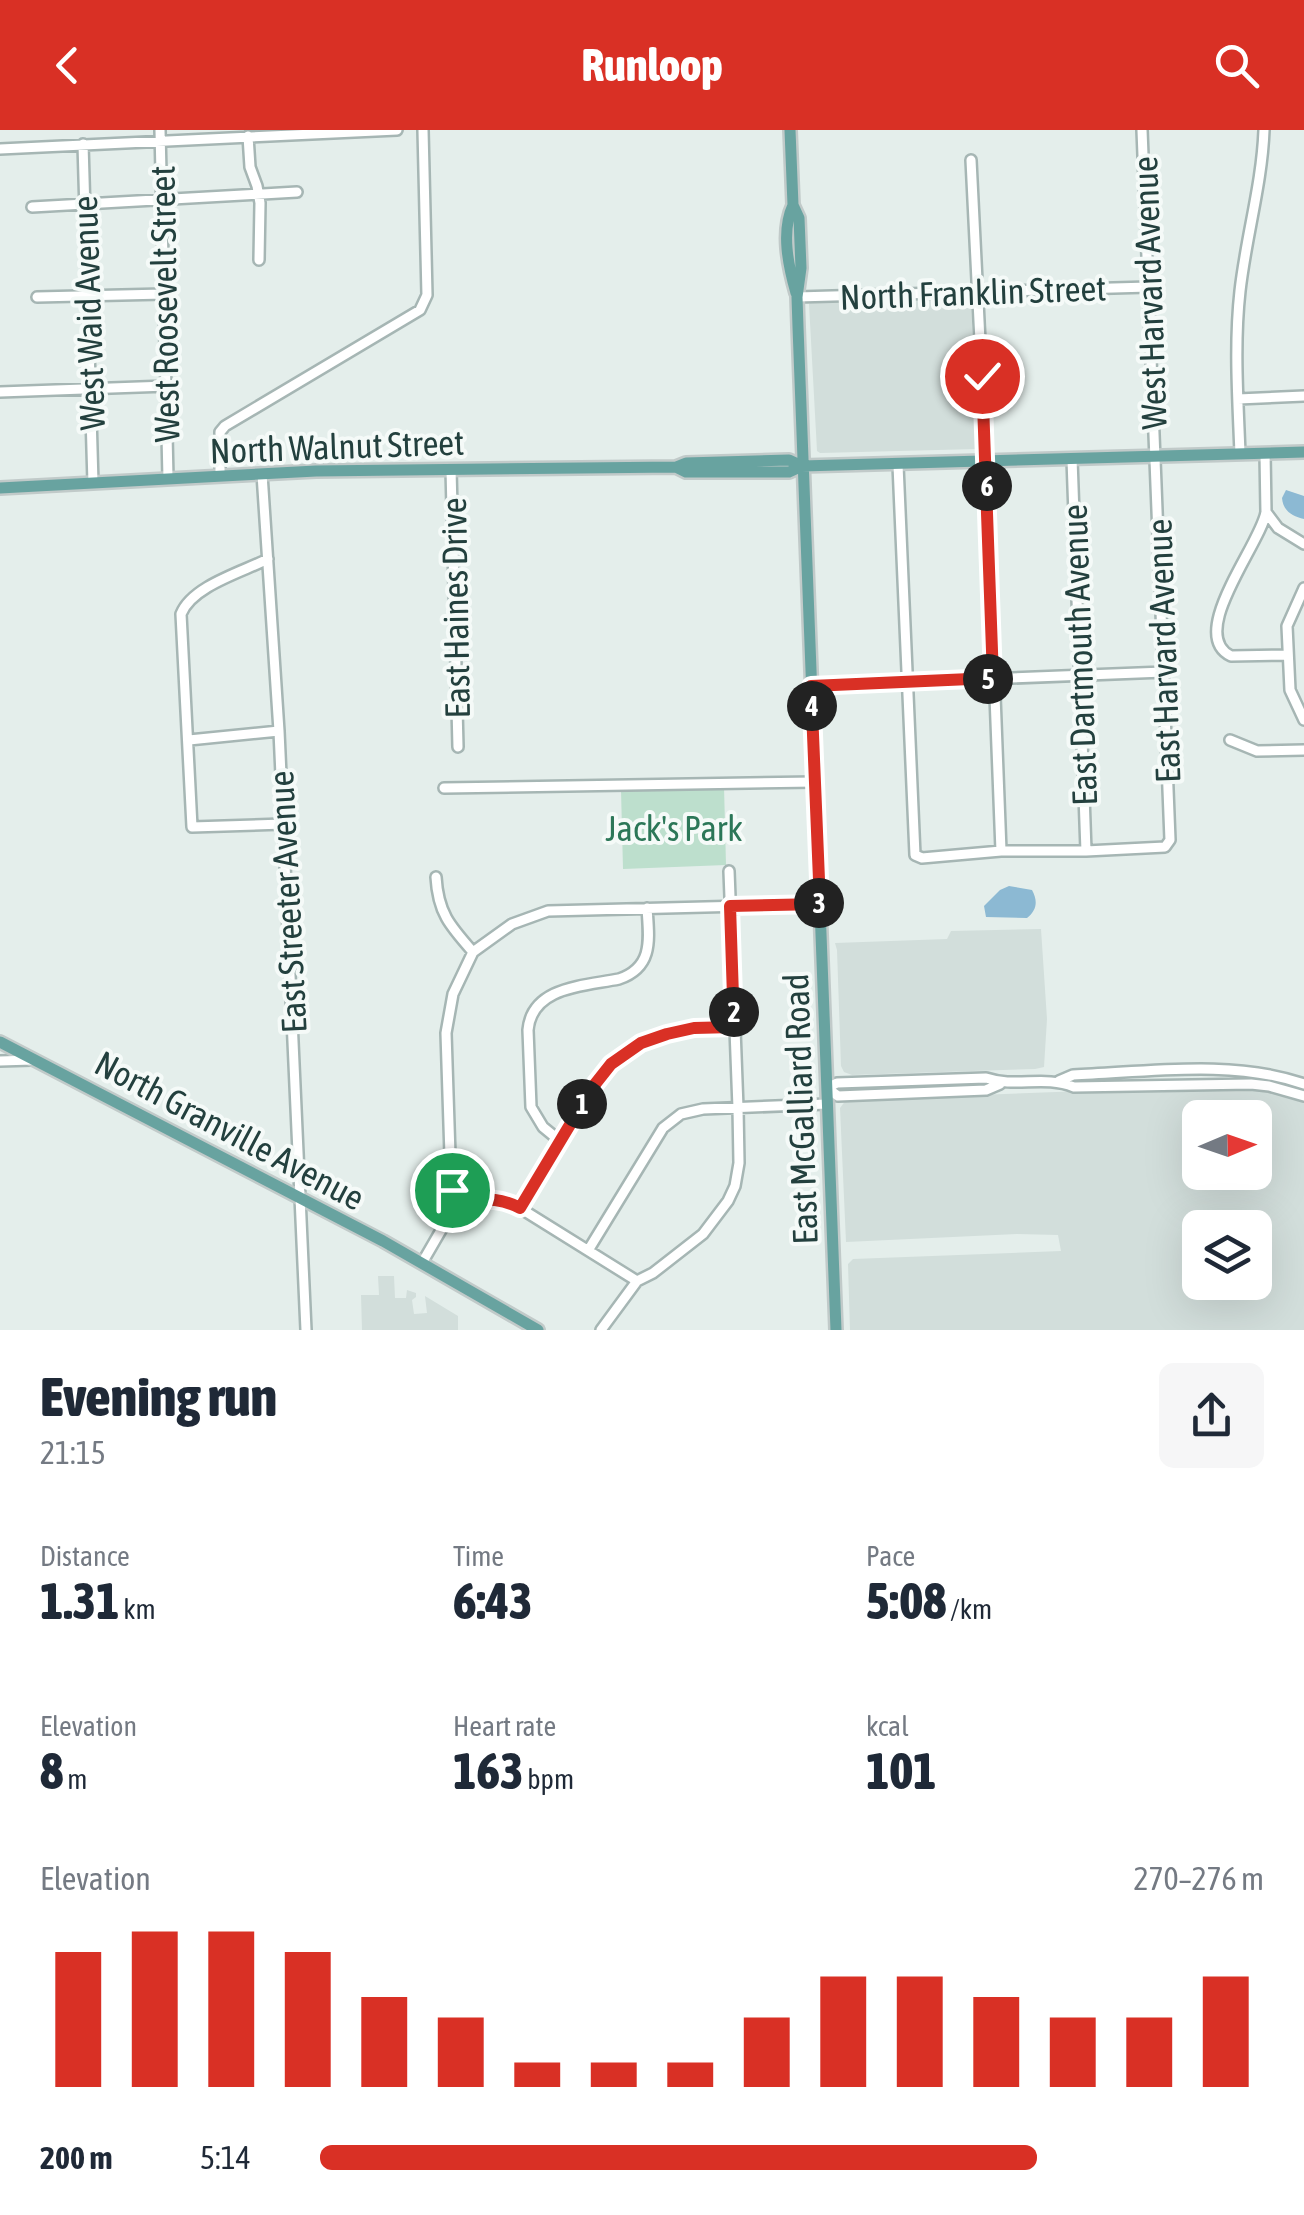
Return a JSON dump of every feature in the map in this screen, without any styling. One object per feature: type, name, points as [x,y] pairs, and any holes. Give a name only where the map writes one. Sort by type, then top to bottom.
[{"type":"main road","name":"East McGalliard Road","points":[[790,130],[793,204],[787,218],[788,258],[797,297],[836,1330]]},
{"type":"main road","name":"North Walnut Street","points":[[0,488],[262,474],[676,467],[686,472],[789,472],[802,466],[1304,452]]},
{"type":"main road","name":"North Granville Avenue","points":[[0,1042],[299,1197],[538,1330]]},
{"type":"street","points":[[0,149],[160,135],[397,130]]},
{"type":"street","points":[[220,476],[220,432],[225,426],[425,304],[423,130]]},
{"type":"street","name":"West Harvard Avenue","points":[[1142,130],[1156,456]]},
{"type":"street","points":[[1240,454],[1240,290],[1264,130]]},
{"type":"street","name":"West Roosevelt Street","points":[[160,135],[168,478]]},
{"type":"street","points":[[248,136],[250,167],[258,194],[259,260]]},
{"type":"street","name":"West Waid Avenue","points":[[83,144],[93,482]]},
{"type":"street","points":[[971,160],[1001,851]]},
{"type":"street","points":[[32,207],[297,192]]},
{"type":"street","name":"North Franklin Street","points":[[797,297],[1148,287]]},
{"type":"street","points":[[37,297],[164,294]]},
{"type":"street","points":[[0,392],[167,386]]},
{"type":"street","points":[[1238,399],[1304,396]]},
{"type":"street","points":[[1264,453],[1266,512],[1258,537],[1219,610],[1218,644],[1222,652],[1231,656],[1288,655]]},
{"type":"street","name":"East Harvard Avenue","points":[[1086,851],[1159,849],[1168,846],[1170,840],[1156,456]]},
{"type":"street","name":"East Dartmouth Avenue","points":[[1072,459],[1086,851]]},
{"type":"street","points":[[898,465],[915,855],[922,858],[1001,851],[1086,851]]},
{"type":"street","name":"East Haines Drive","points":[[451,469],[458,747]]},
{"type":"street","name":"East Streeter Avenue","points":[[262,474],[306,1330]]},
{"type":"street","points":[[1266,512],[1282,531],[1304,544]]},
{"type":"street","points":[[1258,537],[1282,531]]},
{"type":"street","points":[[268,559],[198,592],[182,610],[192,827],[282,824]]},
{"type":"street","points":[[1304,588],[1287,622],[1290,690],[1304,720]]},
{"type":"street","points":[[811,686],[1164,672]]},
{"type":"street","points":[[188,740],[278,731]]},
{"type":"street","points":[[1230,740],[1258,751],[1304,750]]},
{"type":"street","points":[[444,788],[814,782]]},
{"type":"street","points":[[601,1330],[637,1281],[653,1273],[712,1224],[735,1186],[739,1164],[738,1108],[729,871]]},
{"type":"street","points":[[436,877],[445,918],[473,952]]},
{"type":"street","points":[[458,1201],[451,1181],[448,1018],[453,994],[473,952],[512,924],[548,911],[820,904]]},
{"type":"street","points":[[560,1141],[543,1128],[532,1107],[530,1018],[538,1004],[552,994],[619,979],[638,969],[648,947],[647,908]]},
{"type":"street","points":[[520,1208],[596,1082],[611,1064],[648,1040],[667,1034],[694,1028],[734,1027]]},
{"type":"street","points":[[0,1060],[36,1060]]},
{"type":"street","points":[[1059,1081],[1073,1074],[1220,1069],[1250,1070],[1304,1084]]},
{"type":"street","points":[[827,1088],[838,1096],[986,1090],[1002,1083],[1059,1081],[1074,1087],[1251,1084],[1304,1096]]},
{"type":"street","points":[[588,1250],[666,1124],[690,1111],[827,1104]]},
{"type":"street","points":[[451,1181],[483,1198]]},
{"type":"street","points":[[458,1201],[501,1200],[520,1208],[637,1281]]},
{"type":"street","points":[[422,1263],[458,1201]]},
{"type":"shaded area","points":[[971,297],[977,449],[817,451],[809,304],[812,301]]},
{"type":"shaded area","points":[[1041,929],[1047,1019],[1044,1067],[852,1075],[844,1072],[835,943],[947,939],[951,931]]},
{"type":"shaded area","points":[[1244,1085],[1304,1101],[1304,1330],[850,1330],[848,1264],[853,1259],[1061,1251],[1058,1235],[846,1242],[840,1108],[846,1100]]},
{"type":"shaded area","points":[[378,1276],[394,1276],[395,1298],[406,1298],[407,1290],[416,1293],[412,1300],[414,1314],[427,1313],[425,1296],[458,1316],[458,1330],[362,1330],[361,1295],[379,1295]]},
{"type":"green space","name":"Jack's Park","points":[[724,786],[726,865],[623,869],[621,790]]},
{"type":"water","points":[[1286,490],[1304,496],[1304,519],[1286,510],[1282,498]]},
{"type":"water","points":[[1009,886],[1032,890],[1036,902],[1033,912],[1027,918],[986,917],[984,906]]},
{"type":"route","points":[[452,1190],[458,1201],[490,1198],[520,1208],[592,1088],[620,1056],[667,1034],[694,1028],[734,1027],[730,906],[820,904],[811,686],[993,678],[982,376]]}]
